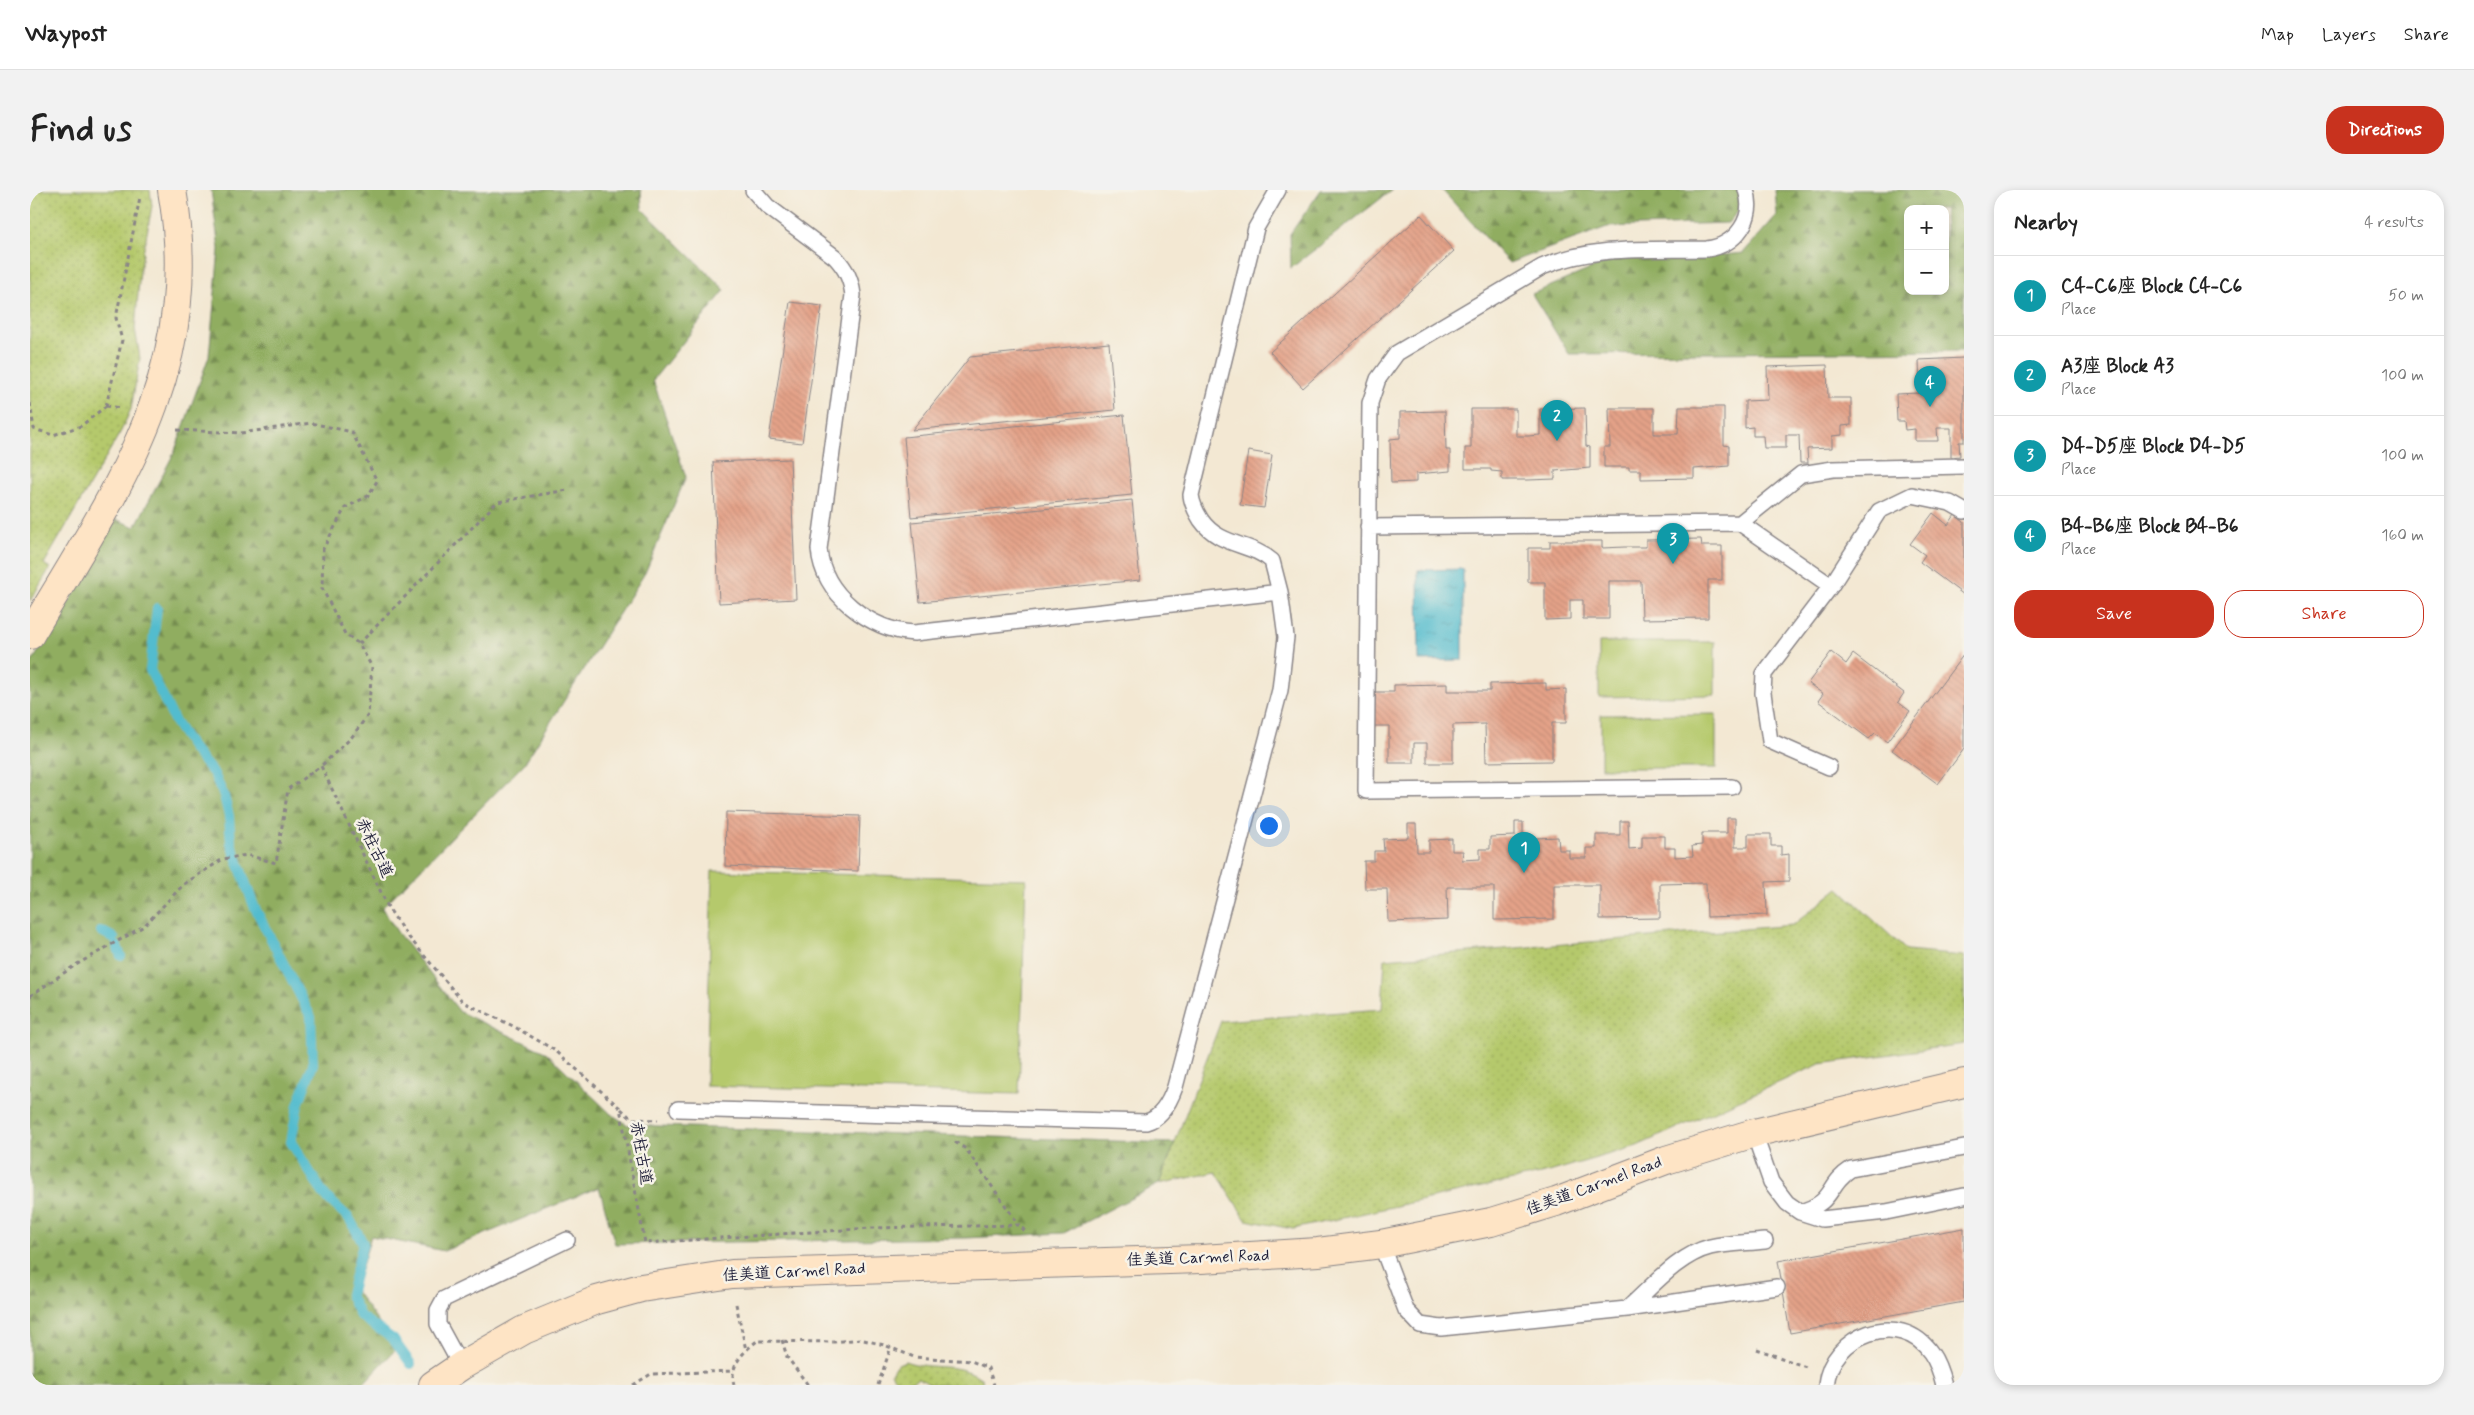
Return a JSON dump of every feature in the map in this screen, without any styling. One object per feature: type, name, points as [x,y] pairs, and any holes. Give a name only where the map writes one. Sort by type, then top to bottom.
[{"type":"street","points":[[30,634],[108,504],[151,416],[164,374],[175,318],[179,254],[172,190]]},
{"type":"street","name":"佳美道 Carmel Road","points":[[434,1385],[461,1366],[524,1330],[561,1314],[597,1300],[681,1280],[782,1271],[1262,1256],[1381,1244],[1438,1234],[1509,1216],[1556,1202],[1666,1160],[1754,1133],[1964,1083]]},
{"type":"lane","points":[[753,190],[767,206],[835,257],[842,265],[852,284],[853,295],[819,549],[820,560],[826,575],[836,590],[856,611],[890,629],[914,633],[1280,592]]},
{"type":"lane","points":[[678,1109],[1146,1122],[1159,1115],[1172,1096],[1280,690],[1286,637],[1280,592],[1272,561],[1228,542],[1209,529],[1197,514],[1191,494],[1256,228],[1278,190]]},
{"type":"lane","points":[[1732,787],[1366,791],[1370,403],[1378,379],[1398,353],[1553,262],[1605,251],[1708,249],[1723,245],[1744,227],[1749,204],[1746,190]]},
{"type":"lane","points":[[1740,523],[1801,474],[1833,469],[1964,466]]},
{"type":"lane","points":[[1829,767],[1770,741],[1763,693],[1764,674],[1831,586],[1879,512],[1912,495],[1950,503],[1964,510]]},
{"type":"lane","points":[[1368,527],[1740,523],[1831,586]]},
{"type":"lane","points":[[1754,1133],[1770,1182],[1787,1203],[1800,1212],[1822,1219],[1840,1218],[1964,1196]]},
{"type":"lane","points":[[1800,1212],[1817,1207],[1829,1196],[1842,1175],[1851,1169],[1964,1148]]},
{"type":"lane","points":[[461,1366],[438,1324],[438,1310],[444,1299],[567,1240]]},
{"type":"lane","points":[[1627,1309],[1675,1266],[1694,1253],[1711,1247],[1764,1241]]},
{"type":"lane","points":[[1381,1244],[1406,1310],[1420,1325],[1441,1328],[1627,1309],[1777,1287]]},
{"type":"lane","points":[[1826,1380],[1834,1358],[1847,1344],[1863,1334],[1882,1330],[1900,1332],[1917,1339],[1931,1352],[1940,1368],[1944,1385]]},
{"type":"path","points":[[30,403],[34,429],[53,435],[81,426],[106,406],[122,340],[116,318],[136,211],[142,191]]},
{"type":"path","points":[[30,996],[74,966],[144,926],[184,884],[223,859],[247,855],[276,863],[288,789],[321,766],[351,738],[368,715],[372,667],[359,644],[345,634],[322,588],[323,549],[345,508],[368,496],[377,481],[352,432],[311,423],[241,433],[178,431],[151,416]]},
{"type":"path","points":[[359,644],[497,502],[568,490]]},
{"type":"path","name":"赤柱古道","points":[[321,766],[388,907],[402,929],[463,1002],[513,1026],[556,1051],[620,1108],[644,1243],[872,1228],[1019,1225],[1030,1236]]},
{"type":"path","points":[[735,1296],[746,1350]]},
{"type":"path","points":[[734,1385],[732,1377],[734,1371],[746,1350],[757,1341],[834,1342],[860,1339],[891,1347],[914,1357],[971,1361],[988,1368],[994,1385]]},
{"type":"path","points":[[782,1340],[787,1357],[808,1385]]},
{"type":"path","points":[[878,1385],[891,1347]]},
{"type":"path","points":[[1758,1349],[1826,1380]]},
{"type":"path","points":[[633,1384],[651,1374],[734,1371]]},
{"type":"green space","points":[[30,190],[150,190],[152,206],[140,270],[135,329],[140,358],[131,409],[121,431],[44,564],[50,568],[30,601]]},
{"type":"green space","points":[[211,190],[641,190],[642,209],[725,290],[653,380],[686,477],[645,573],[524,764],[382,908],[398,933],[460,1012],[547,1053],[611,1114],[628,1125],[1175,1143],[1159,1184],[1064,1233],[966,1238],[615,1244],[599,1187],[444,1251],[371,1236],[355,1290],[397,1348],[362,1385],[30,1385],[30,665],[75,592],[115,519],[135,527],[174,453],[209,356],[219,249]]},
{"type":"green space","points":[[1321,190],[1392,190],[1291,268],[1290,234]]},
{"type":"green space","points":[[1442,190],[1740,190],[1744,204],[1728,223],[1607,227],[1509,263]]},
{"type":"green space","points":[[1775,190],[1964,190],[1964,351],[1569,354],[1532,294],[1614,259],[1701,257],[1743,253],[1777,215]]},
{"type":"green space","points":[[1599,642],[1715,642],[1715,695],[1599,697]]},
{"type":"green space","points":[[1716,714],[1716,768],[1601,768],[1601,715]]},
{"type":"green space","points":[[712,871],[1026,879],[1019,1094],[706,1086]]},
{"type":"green space","points":[[1839,888],[1907,951],[1964,956],[1964,1044],[1820,1064],[1637,1146],[1549,1172],[1293,1229],[1246,1220],[1216,1172],[1159,1184],[1221,1021],[1382,1009],[1385,959],[1793,925]]},
{"type":"green space","points":[[905,1361],[964,1370],[982,1379],[983,1385],[931,1385],[918,1378],[902,1383],[896,1380],[891,1373],[896,1365]]},
{"type":"water","points":[[1463,569],[1463,660],[1419,661],[1418,570]]},
{"type":"building","points":[[1421,215],[1454,251],[1303,388],[1270,352]]},
{"type":"building","points":[[790,302],[822,306],[802,443],[769,439]]},
{"type":"building","points":[[1109,343],[1115,410],[912,430],[970,357]]},
{"type":"building","points":[[1964,358],[1964,442],[1959,442],[1960,456],[1951,457],[1951,428],[1937,428],[1938,441],[1915,441],[1915,429],[1905,430],[1904,421],[1897,421],[1896,394],[1920,393],[1919,360]]},
{"type":"building","points":[[1827,365],[1828,398],[1851,398],[1851,425],[1842,426],[1842,435],[1832,436],[1832,448],[1807,449],[1808,463],[1800,463],[1799,435],[1786,435],[1786,448],[1764,448],[1763,436],[1753,436],[1753,427],[1745,428],[1745,401],[1768,400],[1767,367]]},
{"type":"building","points":[[1679,407],[1724,407],[1724,445],[1729,446],[1729,466],[1694,469],[1694,478],[1641,479],[1641,470],[1629,470],[1629,467],[1604,467],[1604,447],[1610,447],[1609,408],[1654,408],[1654,434],[1678,434]]},
{"type":"building","points":[[1585,408],[1586,446],[1590,447],[1590,468],[1555,471],[1555,479],[1528,480],[1502,480],[1502,472],[1491,471],[1491,469],[1465,469],[1465,448],[1471,448],[1471,409],[1516,409],[1516,436],[1528,436],[1540,435],[1540,409]]},
{"type":"building","points":[[1445,411],[1446,450],[1450,450],[1450,471],[1416,474],[1416,482],[1391,483],[1390,439],[1400,438],[1400,412]]},
{"type":"building","points":[[1124,415],[1132,495],[911,517],[904,437]]},
{"type":"building","points":[[1248,451],[1272,455],[1264,508],[1240,505]]},
{"type":"building","points":[[790,459],[796,599],[719,603],[713,462]]},
{"type":"building","points":[[1132,500],[1140,580],[920,602],[912,522]]},
{"type":"building","points":[[1933,513],[1948,525],[1955,515],[1964,522],[1964,595],[1920,562],[1925,555],[1910,544]]},
{"type":"building","points":[[1701,539],[1702,546],[1722,546],[1722,580],[1708,580],[1708,618],[1642,619],[1641,581],[1609,581],[1609,619],[1583,619],[1583,600],[1570,600],[1570,619],[1545,620],[1545,582],[1528,582],[1528,548],[1550,548],[1550,541],[1602,541],[1602,548],[1646,547],[1646,540]]},
{"type":"building","points":[[1831,652],[1846,664],[1853,654],[1904,693],[1898,702],[1910,711],[1887,742],[1875,733],[1869,739],[1818,701],[1823,694],[1808,683]]},
{"type":"building","points":[[1964,654],[1964,749],[1938,784],[1892,750]]},
{"type":"building","points":[[1546,683],[1546,690],[1566,689],[1566,723],[1552,723],[1552,761],[1486,762],[1485,724],[1453,725],[1453,763],[1427,763],[1427,743],[1414,743],[1414,763],[1389,763],[1389,726],[1373,726],[1373,692],[1394,692],[1394,685],[1447,684],[1447,691],[1490,691],[1490,684]]},
{"type":"building","points":[[726,812],[860,816],[858,871],[725,866]]},
{"type":"building","points":[[1727,818],[1735,818],[1735,847],[1748,847],[1748,834],[1771,834],[1771,846],[1781,846],[1781,855],[1789,854],[1789,881],[1766,882],[1767,915],[1707,917],[1706,883],[1660,884],[1660,918],[1600,919],[1600,885],[1554,885],[1554,919],[1494,920],[1494,887],[1447,887],[1448,920],[1388,922],[1387,889],[1365,889],[1364,861],[1374,861],[1374,851],[1384,851],[1383,839],[1408,838],[1408,824],[1416,824],[1417,852],[1429,852],[1429,840],[1452,839],[1452,851],[1463,851],[1462,860],[1480,859],[1480,849],[1490,849],[1490,837],[1515,836],[1515,822],[1523,822],[1523,851],[1536,850],[1536,838],[1558,837],[1559,850],[1569,850],[1569,858],[1586,858],[1586,848],[1596,848],[1596,835],[1620,835],[1620,821],[1628,821],[1629,849],[1642,848],[1642,836],[1665,836],[1665,848],[1675,848],[1675,857],[1693,856],[1692,846],[1702,845],[1702,833],[1727,833]]},
{"type":"building","points":[[1964,1228],[1964,1302],[1790,1333],[1778,1261]]},
{"type":"waterway","points":[[157,608],[150,670],[175,722],[193,749],[214,774],[224,796],[229,816],[231,843],[254,906],[311,1017],[313,1064],[298,1105],[291,1142],[325,1196],[349,1218],[363,1243],[350,1295],[360,1316],[393,1339],[411,1364]]},
{"type":"waterway","points":[[101,931],[114,938]]},
{"type":"waterway","points":[[117,946],[121,956]]},
{"type":"place","name":"B4-B6座 Block B4-B6","points":[[1930,407]]},
{"type":"place","name":"A3座 Block A3","points":[[1557,441]]},
{"type":"place","name":"D4-D5座 Block D4-D5","points":[[1673,564]]},
{"type":"place","name":"C4-C6座 Block C4-C6","points":[[1524,873]]}]
